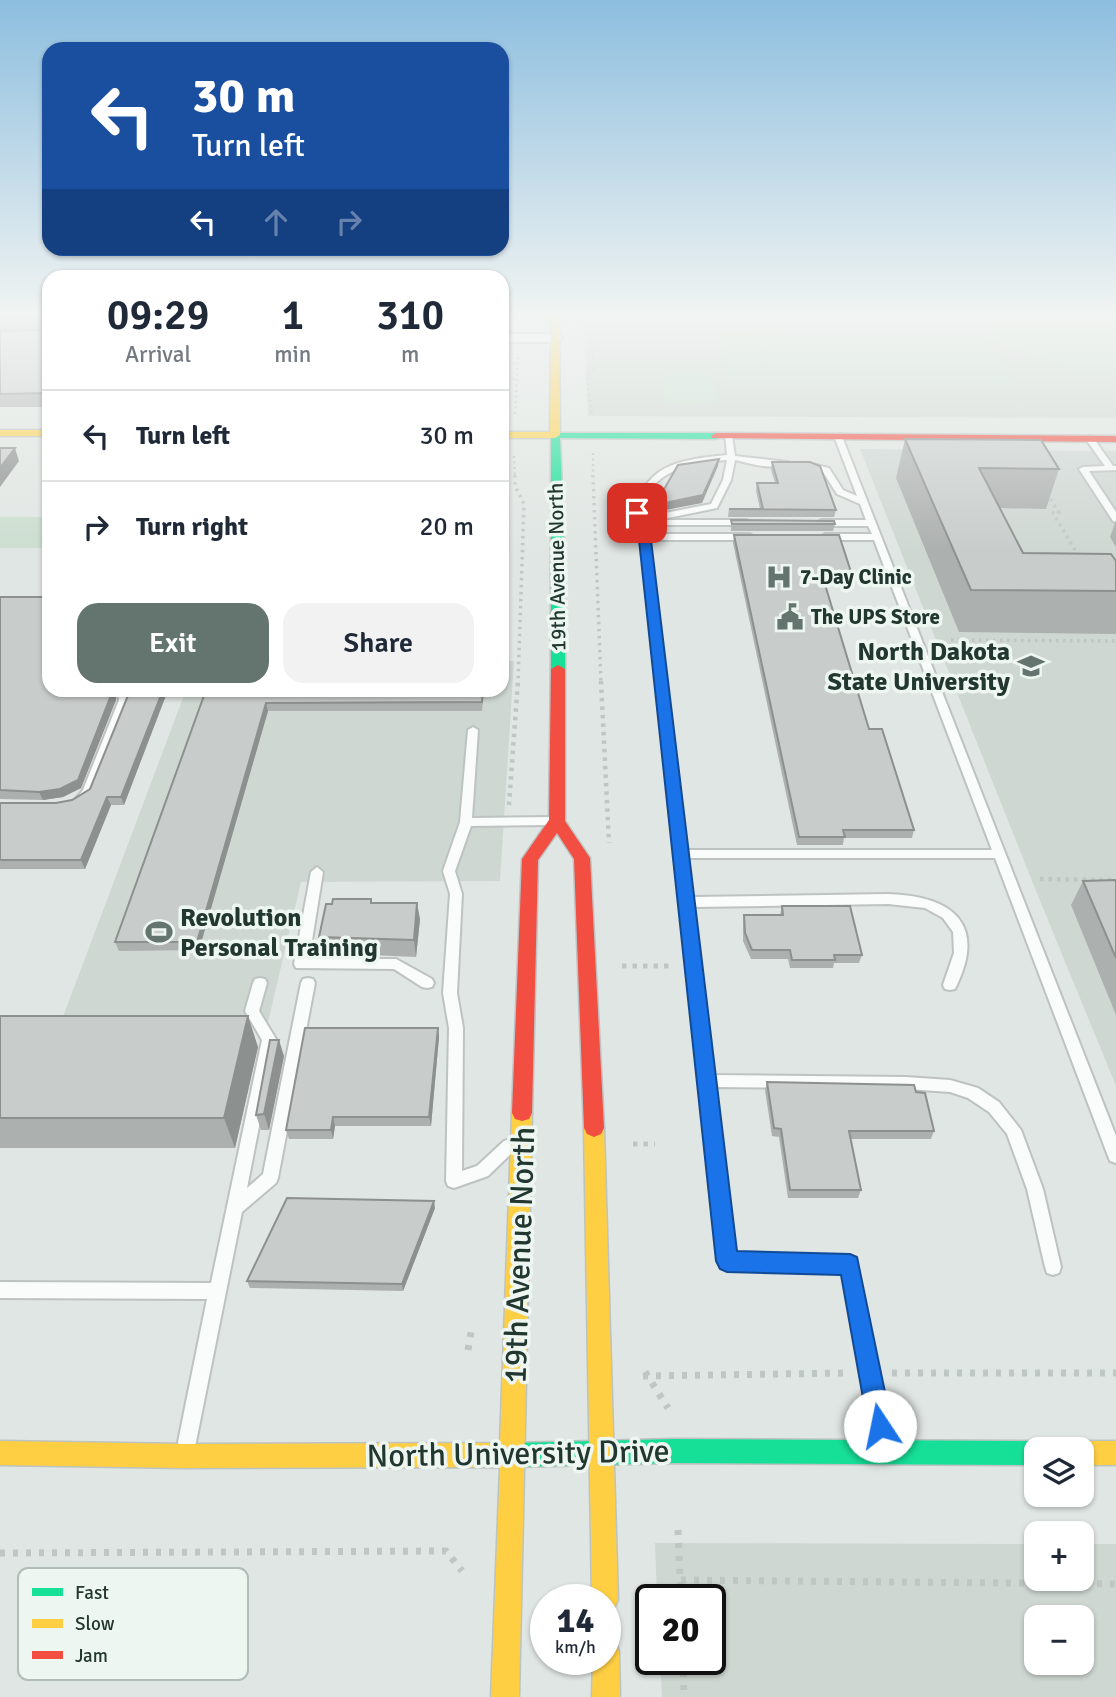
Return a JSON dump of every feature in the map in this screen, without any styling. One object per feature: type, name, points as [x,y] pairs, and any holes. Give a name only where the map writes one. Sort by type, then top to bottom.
[{"type":"main road","name":"19th Avenue North","points":[[505,1697],[530,859],[557,821],[559,567],[555,393]]},
{"type":"main road","points":[[0,433],[42,433]]},
{"type":"main road","points":[[509,435],[1116,439]]},
{"type":"main road","points":[[557,821],[582,858],[596,1167],[604,1584]]},
{"type":"main road","name":"North University Drive","points":[[0,1452],[184,1456],[513,1455],[674,1451],[1024,1453]]},
{"type":"main road","points":[[1094,1453],[1116,1453]]},
{"type":"main road","points":[[606,1675],[606,1697]]},
{"type":"lane","points":[[640,527],[714,506],[731,469],[733,457],[728,436]]},
{"type":"lane","points":[[838,436],[1116,1156]]},
{"type":"lane","points":[[1088,439],[1114,468]]},
{"type":"lane","points":[[863,502],[840,492],[831,476],[820,467],[760,465],[733,457],[676,465],[662,472],[642,500],[640,527],[687,902],[727,1261],[850,1265],[885,1452]]},
{"type":"lane","points":[[1114,468],[1083,469],[1116,519]]},
{"type":"lane","points":[[640,527],[760,523]]},
{"type":"lane","points":[[811,523],[871,523]]},
{"type":"lane","points":[[640,527],[758,537]]},
{"type":"lane","points":[[811,537],[877,537]]},
{"type":"lane","points":[[67,805],[79,801],[88,792],[124,697]]},
{"type":"lane","points":[[473,730],[466,822],[449,871],[456,894],[450,993],[456,1028],[454,1181],[482,1171],[522,1134]]},
{"type":"lane","points":[[466,822],[557,821]]},
{"type":"lane","points":[[681,854],[999,854]]},
{"type":"lane","points":[[317,872],[301,964],[396,964],[427,984]]},
{"type":"lane","points":[[687,902],[874,900],[919,902],[937,907],[954,921],[963,937],[960,965],[950,985]]},
{"type":"lane","points":[[235,1208],[270,1178],[308,983]]},
{"type":"lane","points":[[184,1456],[269,1039],[253,1011],[260,984]]},
{"type":"lane","points":[[707,1081],[906,1083],[950,1086],[972,1093],[994,1107],[1013,1130],[1035,1189],[1053,1267]]},
{"type":"lane","points":[[0,1290],[218,1291]]},
{"type":"path","points":[[588,393],[590,412],[596,418]]},
{"type":"path","points":[[1045,489],[1059,513],[1054,513],[1081,561]]},
{"type":"path","points":[[951,640],[1116,641]]},
{"type":"path","points":[[1040,879],[1116,880]]},
{"type":"path","points":[[622,966],[694,966]]},
{"type":"path","points":[[632,1144],[655,1144]]},
{"type":"path","points":[[678,1530],[681,1584]]},
{"type":"path","points":[[0,1553],[446,1551],[464,1573]]},
{"type":"path","points":[[681,1580],[1116,1584]]},
{"type":"path","points":[[683,1675],[684,1697]]},
{"type":"shaded area","points":[[587,393],[1116,393],[1116,418],[588,416]]},
{"type":"shaded area","name":"North Dakota State University","points":[[860,449],[1116,451],[1116,1086],[1032,881]]},
{"type":"shaded area","points":[[509,661],[514,661],[500,881],[301,882],[268,1022],[61,1022],[183,697],[509,697]]},
{"type":"shaded area","points":[[655,1543],[1024,1544],[1024,1591],[1094,1591],[1094,1544],[1116,1544],[1116,1697],[662,1697],[661,1675],[726,1675],[726,1584],[656,1584]]},
{"type":"green space","points":[[663,393],[717,393],[719,404],[665,404]]},
{"type":"green space","points":[[0,517],[42,517],[42,548],[0,548]]},
{"type":"building","points":[[905,439],[1041,440],[1059,469],[979,468],[1023,553],[1111,554],[1116,561],[1116,591],[971,590]]},
{"type":"building","points":[[0,448],[15,448],[0,468]]},
{"type":"building","points":[[719,459],[703,495],[655,505],[678,465]]},
{"type":"building","points":[[772,462],[810,462],[820,466],[836,510],[729,509],[763,509],[757,483],[778,483]]},
{"type":"building","points":[[731,520],[834,521],[835,524],[732,524]]},
{"type":"building","points":[[734,535],[839,535],[853,578],[823,578],[869,729],[882,729],[914,830],[843,830],[845,837],[799,837]]},
{"type":"building","points":[[0,597],[42,597],[42,697],[110,697],[78,780],[60,789],[39,792],[0,790]]},
{"type":"building","points":[[127,697],[160,697],[121,797],[107,797],[81,860],[0,860],[0,803],[56,803],[72,800],[90,789]]},
{"type":"building","points":[[203,697],[482,697],[482,702],[266,703],[197,942],[115,942]]},
{"type":"building","points":[[1116,880],[1116,958],[1083,881]]},
{"type":"building","points":[[333,899],[371,899],[371,903],[417,903],[414,940],[319,937],[326,904],[332,904]]},
{"type":"building","points":[[782,906],[850,906],[862,955],[834,955],[835,960],[792,960],[790,950],[752,950],[745,933],[744,915],[783,915]]},
{"type":"building","points":[[0,1016],[248,1016],[224,1118],[0,1118]]},
{"type":"building","points":[[305,1028],[438,1028],[429,1117],[333,1117],[331,1130],[286,1130]]},
{"type":"building","points":[[270,1040],[279,1040],[264,1114],[256,1115]]},
{"type":"building","points":[[767,1082],[914,1085],[916,1092],[925,1093],[934,1131],[849,1131],[861,1190],[790,1190],[781,1129],[774,1128]]},
{"type":"building","points":[[287,1198],[434,1201],[402,1284],[247,1281]]},
{"type":"traffic: fast","points":[[558,669],[559,567],[555,435],[716,436]]},
{"type":"traffic: fast","points":[[513,1455],[674,1451],[1024,1453]]},
{"type":"traffic: slow","points":[[509,435],[555,435],[555,393]]},
{"type":"traffic: slow","points":[[0,433],[42,433]]},
{"type":"traffic: slow","points":[[505,1697],[522,1113]]},
{"type":"traffic: slow","points":[[594,1128],[605,1584]]},
{"type":"traffic: slow","points":[[0,1453],[184,1456],[513,1455]]},
{"type":"traffic: slow","points":[[1094,1453],[1116,1453]]},
{"type":"traffic: slow","points":[[606,1675],[606,1697]]},
{"type":"traffic: jam","points":[[716,436],[1116,439]]},
{"type":"traffic: jam","points":[[558,669],[557,821],[582,858],[594,1128]]},
{"type":"traffic: jam","points":[[522,1113],[530,859],[557,821]]},
{"type":"place","name":"7-Day Clinic","points":[[779,577]]},
{"type":"place","name":"The UPS Store","points":[[790,617]]},
{"type":"place","name":"North Dakota State University","points":[[1031,666]]},
{"type":"place","name":"Revolution Personal Training","points":[[159,932]]},
{"type":"route","points":[[637,513],[639,531],[645,540],[727,1261],[850,1265],[880,1426]]}]
